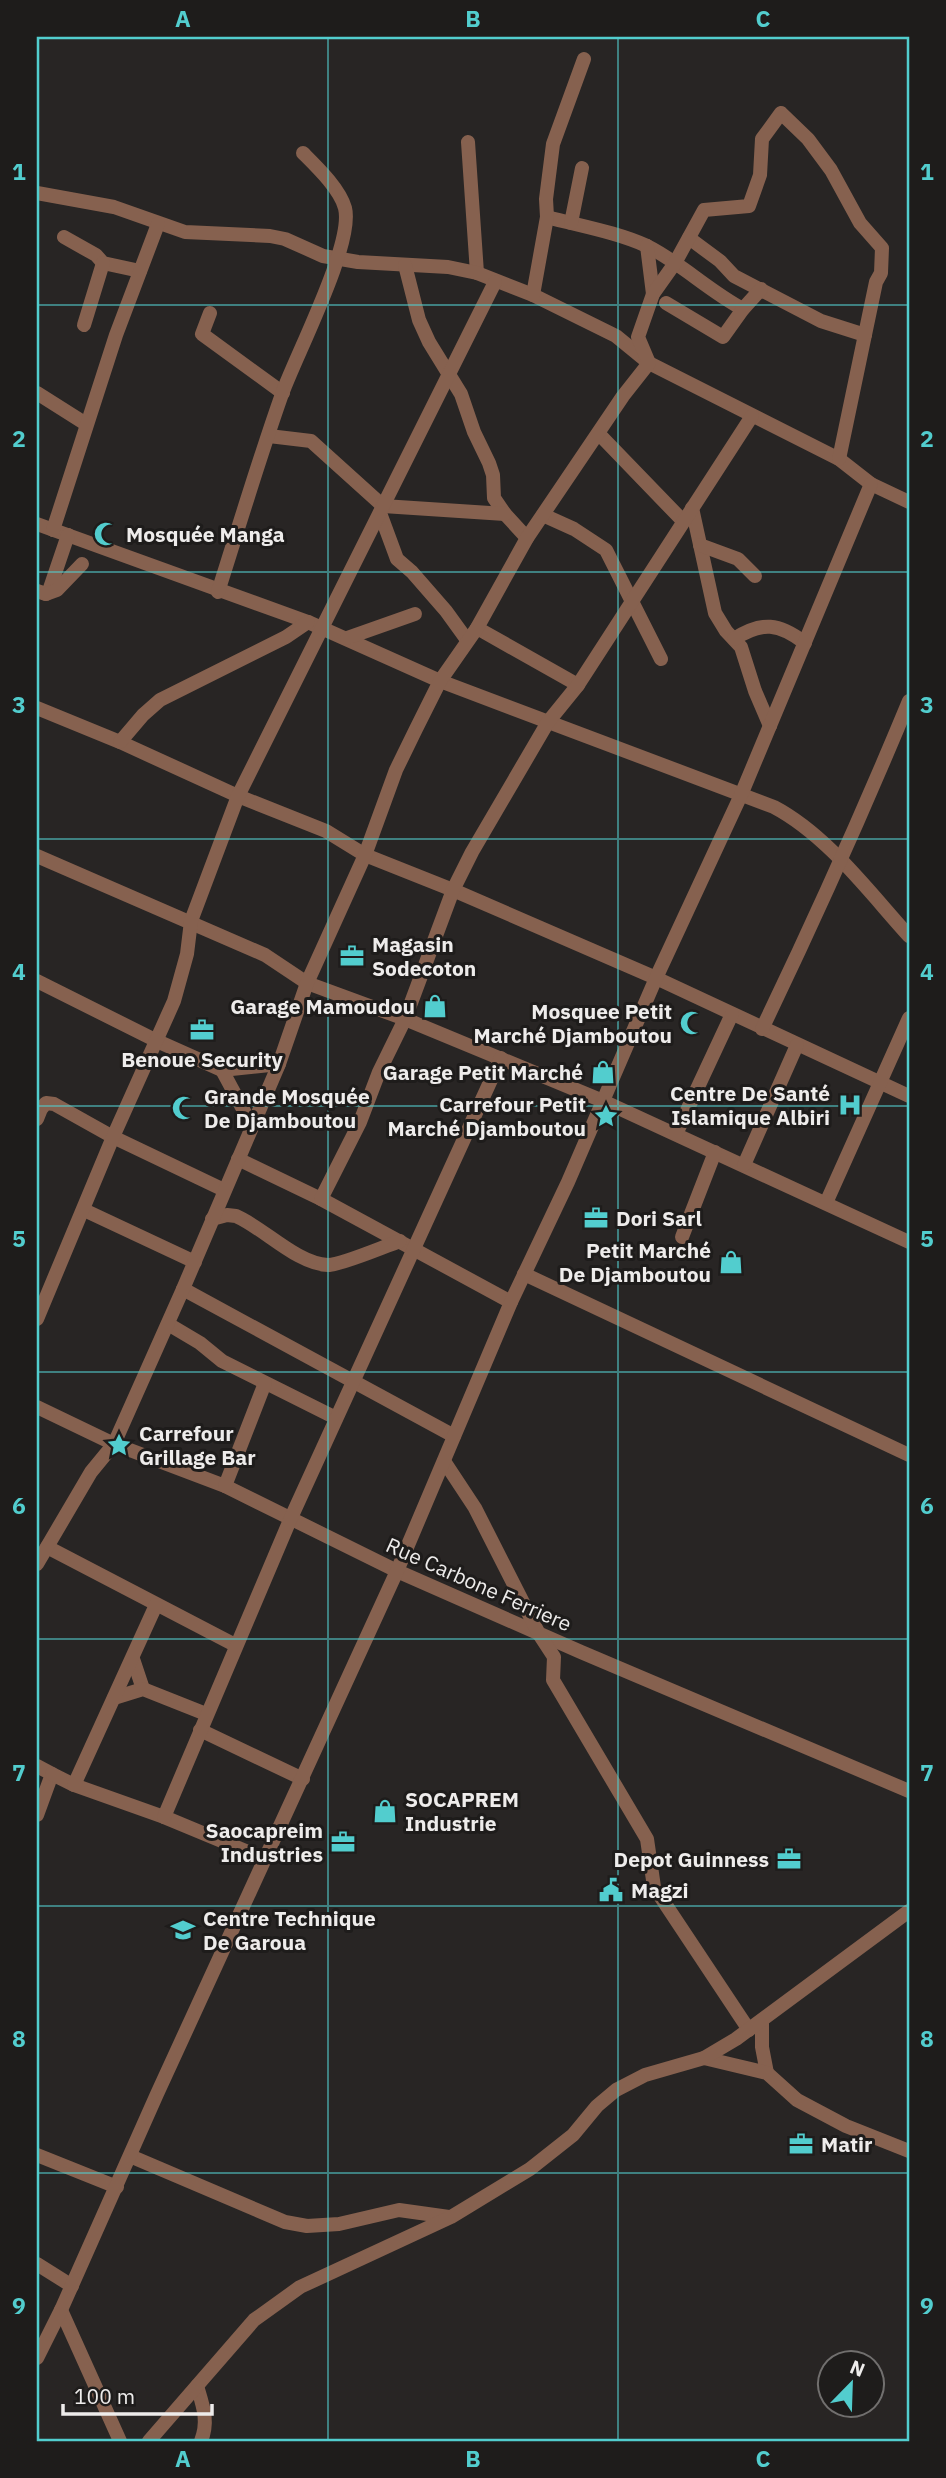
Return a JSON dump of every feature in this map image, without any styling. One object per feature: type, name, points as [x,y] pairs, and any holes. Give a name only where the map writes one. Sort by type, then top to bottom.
[{"type":"street","points":[[533,295],[547,217],[546,199],[553,144],[584,59]]},
{"type":"street","points":[[649,363],[638,337],[653,294],[675,263],[704,210],[749,206],[760,175],[762,139],[781,113],[808,139],[831,170],[860,223],[882,248],[881,273],[876,282],[839,459]]},
{"type":"street","points":[[468,142],[477,273]]},
{"type":"street","points":[[218,592],[283,393],[338,258],[345,218],[344,207],[324,175],[303,153]]},
{"type":"street","points":[[571,223],[582,168]]},
{"type":"street","points":[[37,193],[114,207],[185,232],[270,236],[285,239],[323,256],[448,267],[477,273],[533,295],[616,336],[649,363],[839,459],[871,484],[909,502]]},
{"type":"street","points":[[547,217],[647,246],[743,309]]},
{"type":"street","points":[[53,530],[86,424],[158,223]]},
{"type":"street","points":[[64,237],[96,255],[103,263],[140,271]]},
{"type":"street","points":[[690,238],[720,261],[734,276],[821,321],[865,334]]},
{"type":"street","points":[[647,246],[653,294]]},
{"type":"street","points":[[84,325],[103,263]]},
{"type":"street","points":[[405,265],[419,320],[429,342],[461,394],[474,432],[489,463],[493,475],[494,498],[527,538]]},
{"type":"street","points":[[37,1319],[40,1302],[84,1210],[113,1137],[174,1001],[187,954],[191,921],[238,796],[495,282]]},
{"type":"street","points":[[666,303],[723,337],[761,289]]},
{"type":"street","points":[[211,313],[202,334],[283,393]]},
{"type":"street","points":[[37,1564],[91,1472],[114,1444],[279,1064],[307,983],[365,855],[396,770],[440,681],[477,628],[542,515],[623,396],[649,363]]},
{"type":"street","points":[[37,393],[86,424]]},
{"type":"street","points":[[321,1199],[360,1122],[379,1072],[405,1018],[453,890],[472,852],[548,722],[578,685],[752,416]]},
{"type":"street","points":[[599,433],[683,521]]},
{"type":"street","points":[[269,436],[311,441],[382,510],[397,559],[412,572],[467,640]]},
{"type":"street","points":[[37,2358],[397,1571],[511,1301],[568,1182],[656,978],[741,796],[871,484]]},
{"type":"street","points":[[692,508],[715,613],[719,622],[741,647],[770,726]]},
{"type":"street","points":[[382,510],[505,514]]},
{"type":"street","points":[[542,515],[574,529],[606,550],[661,659]]},
{"type":"street","points":[[37,524],[218,592],[308,622],[322,631],[347,638],[440,681],[774,807],[793,817],[839,860],[909,936]]},
{"type":"street","points":[[41,593],[68,535]]},
{"type":"street","points":[[700,545],[738,559],[755,576]]},
{"type":"street","points":[[41,593],[57,590],[82,564]]},
{"type":"street","points":[[347,638],[415,614]]},
{"type":"street","points":[[120,742],[160,700],[286,637],[308,622]]},
{"type":"street","points":[[734,639],[760,626],[768,626],[791,632],[804,643]]},
{"type":"street","points":[[477,628],[578,685]]},
{"type":"street","points":[[762,1029],[827,894],[839,860],[909,701]]},
{"type":"street","points":[[37,708],[120,742],[238,796],[326,831],[365,855],[656,978],[909,1096]]},
{"type":"street","points":[[37,856],[191,921],[265,956],[307,983],[405,1018],[603,1101],[909,1242]]},
{"type":"street","points":[[37,981],[222,1070],[279,1064]]},
{"type":"street","points":[[676,1134],[732,1014]]},
{"type":"street","points":[[826,1203],[909,1018]]},
{"type":"street","points":[[744,1165],[797,1045]]},
{"type":"street","points":[[163,1817],[235,1645],[354,1381],[407,1245],[501,1058]]},
{"type":"street","points":[[222,1070],[252,1125]]},
{"type":"street","points":[[37,1119],[46,1103],[54,1104],[113,1137],[224,1190]]},
{"type":"street","points":[[682,1237],[715,1152]]},
{"type":"street","points":[[238,1159],[321,1199],[511,1301]]},
{"type":"street","points":[[84,1210],[195,1262]]},
{"type":"street","points":[[212,1219],[236,1216],[306,1258],[326,1265],[407,1245]]},
{"type":"street","points":[[524,1274],[909,1455]]},
{"type":"street","points":[[183,1289],[454,1436]]},
{"type":"street","points":[[168,1324],[200,1343],[222,1362],[336,1418]]},
{"type":"street","points":[[225,1486],[265,1383]]},
{"type":"street","name":"Rue Carbone Ferriere","points":[[37,1407],[114,1444],[225,1486],[397,1571],[539,1634],[909,1791]]},
{"type":"street","points":[[444,1461],[475,1508],[539,1634],[554,1657],[553,1680],[647,1839],[654,1888],[755,2026],[766,2073]]},
{"type":"street","points":[[47,1547],[235,1645]]},
{"type":"street","points":[[74,1785],[156,1605]]},
{"type":"street","points":[[133,1659],[143,1689]]},
{"type":"street","points":[[114,1698],[143,1689],[206,1714]]},
{"type":"street","points":[[200,1730],[303,1779]]},
{"type":"street","points":[[37,1766],[74,1785],[265,1858]]},
{"type":"street","points":[[37,1815],[52,1774]]},
{"type":"street","points":[[149,2441],[254,2320],[300,2287],[451,2217],[550,2155],[573,2135],[597,2106],[615,2090],[645,2076],[704,2058],[755,2026],[909,1911]]},
{"type":"street","points":[[704,2058],[766,2073],[797,2100],[846,2126],[909,2151]]},
{"type":"street","points":[[37,2155],[117,2187]]},
{"type":"street","points":[[130,2156],[285,2222],[307,2226],[339,2224],[399,2210],[451,2217]]},
{"type":"street","points":[[37,2264],[72,2286]]},
{"type":"street","points":[[61,2309],[120,2441]]},
{"type":"street","points":[[197,2386],[206,2415],[206,2430],[201,2441]]},
{"type":"place","name":"Mosquée Manga","points":[[106,534]]},
{"type":"place","name":"Magasin Sodecoton","points":[[352,956]]},
{"type":"place","name":"Garage Mamoudou","points":[[435,1006]]},
{"type":"place","name":"Mosquee Petit Marché Djamboutou","points":[[692,1023]]},
{"type":"place","name":"Benoue Security","points":[[202,1030]]},
{"type":"place","name":"Garage Petit Marché","points":[[603,1072]]},
{"type":"place","name":"Centre De Santé Islamique Albiri","points":[[850,1105]]},
{"type":"place","name":"Grande Mosquée De Djamboutou","points":[[184,1108]]},
{"type":"place","name":"Carrefour Petit Marché Djamboutou","points":[[606,1116]]},
{"type":"place","name":"Dori Sarl","points":[[596,1218]]},
{"type":"place","name":"Petit Marché De Djamboutou","points":[[731,1262]]},
{"type":"place","name":"Carrefour Grillage Bar","points":[[119,1445]]},
{"type":"place","name":"SOCAPREM Industrie","points":[[385,1811]]},
{"type":"place","name":"Saocapreim Industries","points":[[343,1842]]},
{"type":"place","name":"Depot Guinness","points":[[789,1859]]},
{"type":"place","name":"Magzi","points":[[611,1890]]},
{"type":"place","name":"Centre Technique De Garoua","points":[[183,1930]]},
{"type":"place","name":"Matir","points":[[801,2144]]}]
